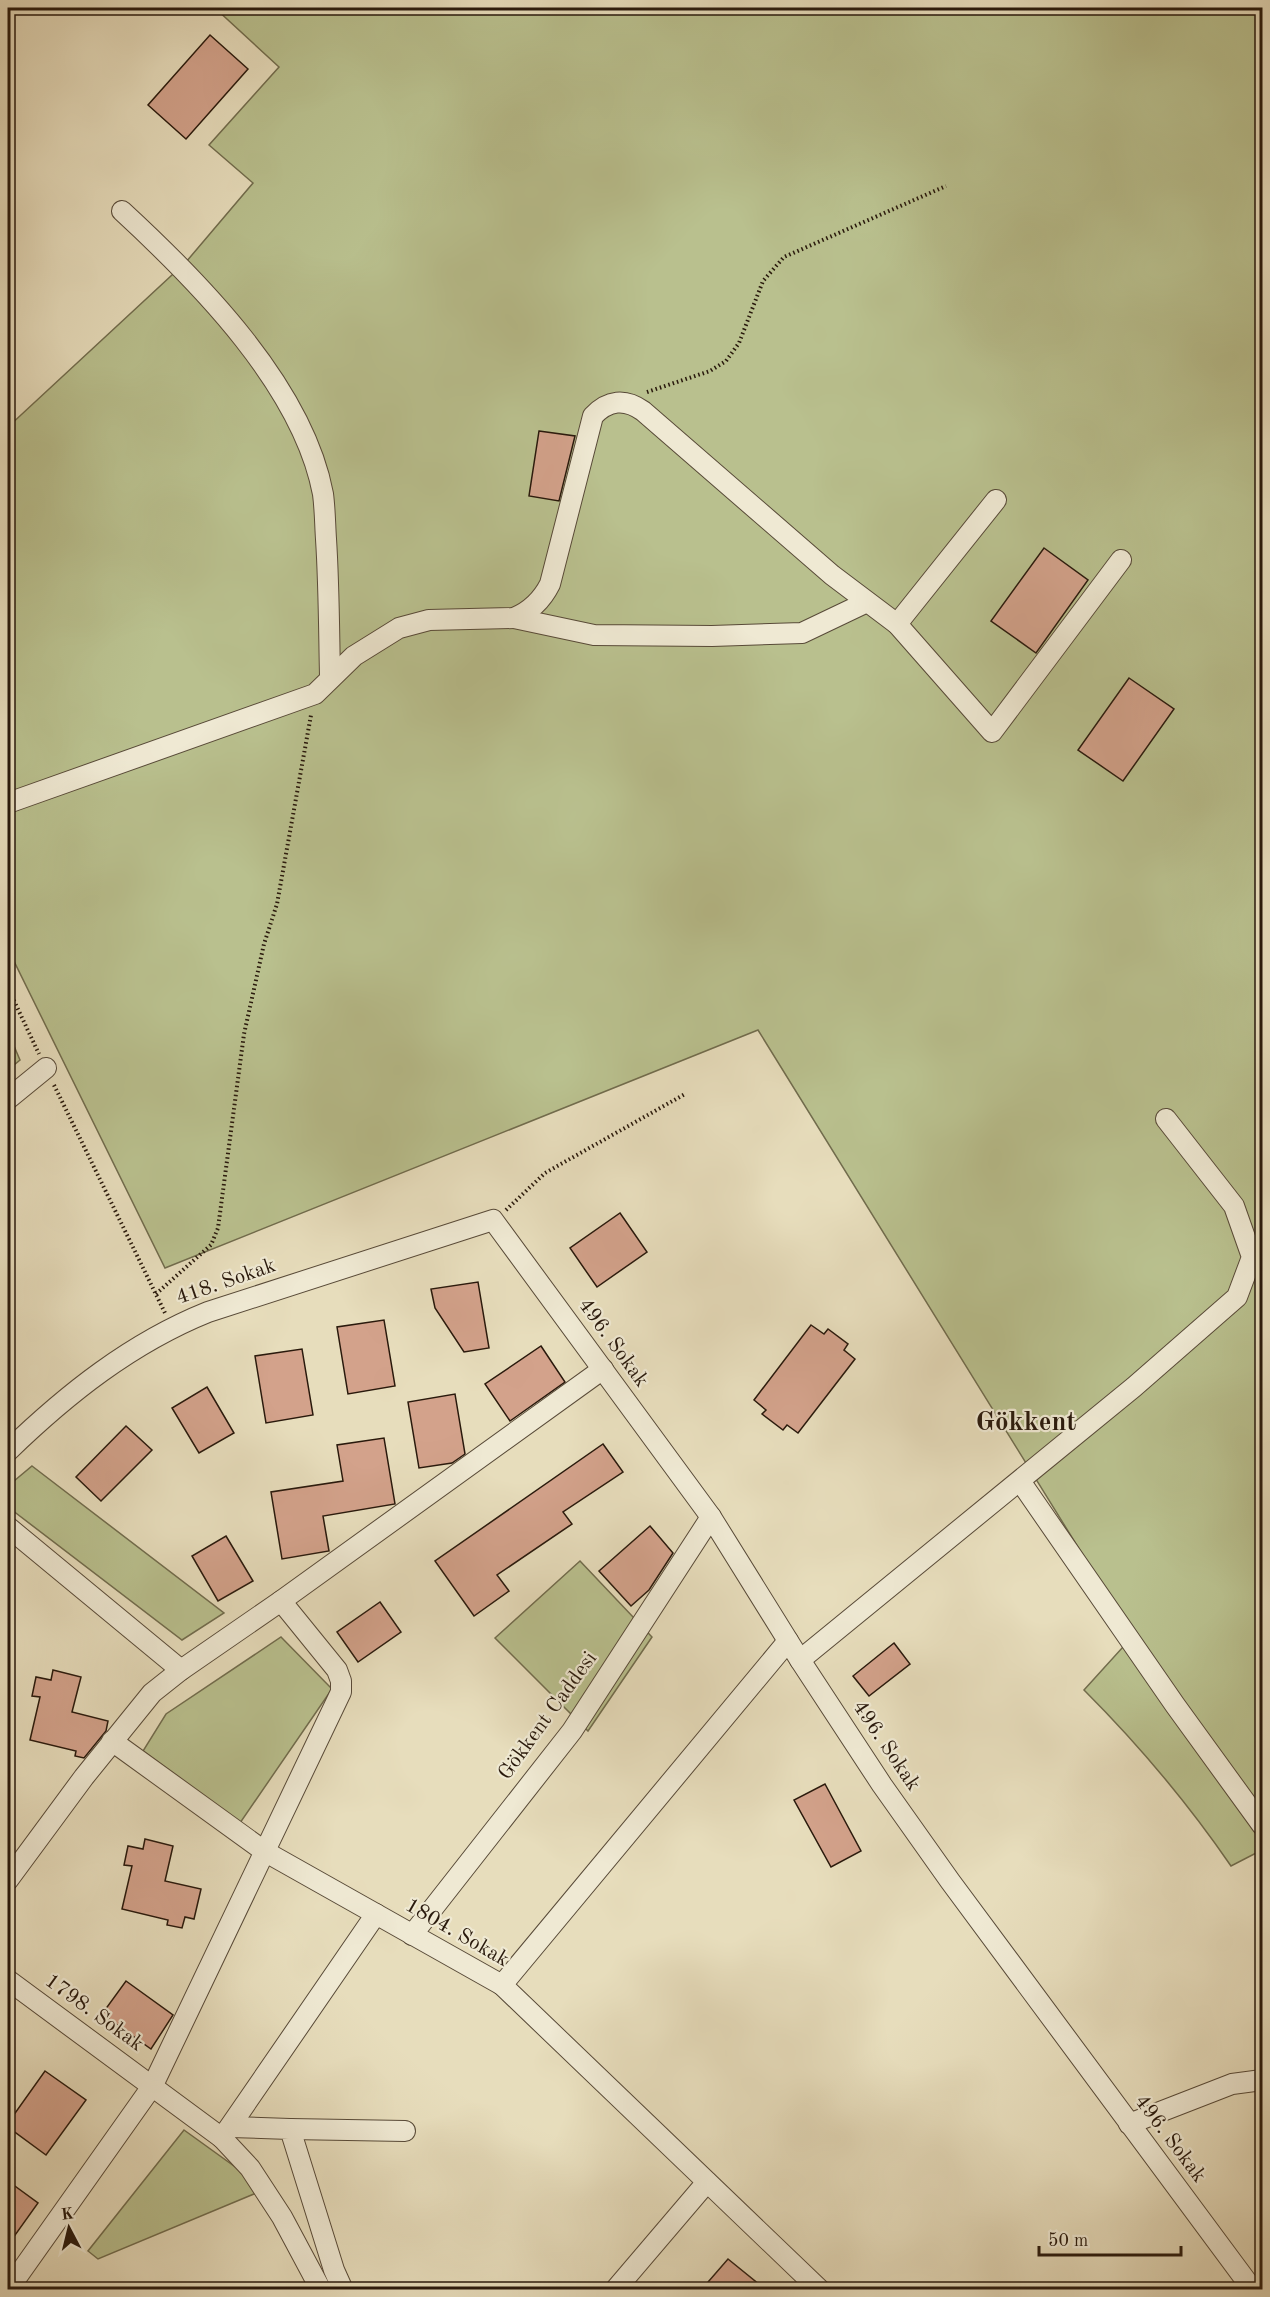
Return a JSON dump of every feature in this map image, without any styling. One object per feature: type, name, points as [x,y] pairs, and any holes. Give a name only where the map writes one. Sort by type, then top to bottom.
[{"type":"street","points":[[122,211],[177,264],[228,321],[268,373],[303,433],[317,471],[323,496],[330,676]]},
{"type":"street","points":[[514,618],[524,614],[540,601],[550,584],[593,416],[614,402],[630,403],[643,411],[832,575],[897,624],[992,732],[1121,560]]},
{"type":"street","points":[[897,624],[996,500]]},
{"type":"street","points":[[8,802],[315,694],[330,676],[354,656],[381,637],[414,623],[437,620],[514,618],[594,635],[712,636],[802,633],[867,602]]},
{"type":"street","points":[[8,1099],[46,1068]]},
{"type":"street","points":[[800,1660],[1134,1387],[1237,1297],[1257,1263],[1234,1206],[1166,1119]]},
{"type":"street","name":"496. Sokak","points":[[493,1220],[711,1516],[800,1660],[882,1785],[950,1881],[1253,2289]]},
{"type":"street","name":"418. Sokak","points":[[8,1451],[34,1426],[98,1374],[147,1340],[180,1323],[207,1312],[493,1220]]},
{"type":"street","points":[[8,1880],[112,1741],[152,1693],[603,1369]]},
{"type":"street","points":[[1020,1481],[1174,1705],[1263,1825]]},
{"type":"street","name":"Gökkent Caddesi","points":[[412,1935],[572,1731],[711,1516]]},
{"type":"street","points":[[8,1527],[181,1670]]},
{"type":"street","points":[[9,2284],[153,2085],[341,1692],[341,1681],[337,1670],[281,1602]]},
{"type":"street","points":[[502,1985],[788,1641]]},
{"type":"street","name":"1804. Sokak","points":[[112,1741],[264,1851],[502,1985],[820,2289]]},
{"type":"street","points":[[226,2133],[376,1914]]},
{"type":"street","name":"1798. Sokak","points":[[8,1980],[153,2085],[226,2133],[282,2217],[321,2289]]},
{"type":"street","points":[[1130,2124],[1232,2084],[1263,2080]]},
{"type":"street","points":[[226,2133],[290,2129],[405,2131]]},
{"type":"street","points":[[290,2129],[334,2270],[343,2289]]},
{"type":"street","points":[[615,2289],[707,2182]]},
{"type":"path","points":[[614,402],[710,371],[726,362],[740,343],[763,281],[784,257],[946,186]]},
{"type":"path","points":[[8,988],[156,1294],[211,1245],[218,1228],[244,1034],[264,944],[277,904],[315,694]]},
{"type":"path","points":[[493,1220],[545,1173],[685,1094]]},
{"type":"green space","points":[[215,8],[1262,8],[1262,1850],[1231,1866],[1162,1775],[1084,1690],[1133,1636],[758,1030],[165,1268],[8,949],[8,427],[186,262],[253,183],[209,145],[279,67]]},
{"type":"green space","points":[[8,1032],[20,1060],[8,1070]]},
{"type":"green space","points":[[32,1466],[224,1613],[182,1640],[8,1507],[8,1486]]},
{"type":"green space","points":[[580,1561],[652,1637],[588,1731],[495,1638]]},
{"type":"green space","points":[[281,1637],[332,1689],[240,1823],[143,1751],[166,1714]]},
{"type":"green space","points":[[184,2130],[266,2189],[98,2259],[88,2251]]},
{"type":"building","points":[[210,35],[248,69],[186,139],[148,105]]},
{"type":"building","points":[[539,431],[575,436],[559,501],[529,496]]},
{"type":"building","points":[[1044,548],[1088,580],[1036,653],[991,621]]},
{"type":"building","points":[[1129,678],[1174,709],[1123,781],[1078,750]]},
{"type":"building","points":[[620,1213],[647,1252],[597,1287],[570,1248]]},
{"type":"building","points":[[478,1282],[489,1348],[464,1352],[435,1308],[431,1289]]},
{"type":"building","points":[[384,1320],[395,1386],[348,1394],[337,1327]]},
{"type":"building","points":[[811,1325],[824,1334],[828,1329],[848,1344],[844,1350],[855,1359],[798,1433],[787,1425],[783,1430],[762,1414],[766,1410],[754,1400]]},
{"type":"building","points":[[541,1346],[565,1382],[510,1421],[485,1384]]},
{"type":"building","points":[[302,1349],[313,1415],[266,1423],[255,1356]]},
{"type":"building","points":[[207,1387],[234,1433],[199,1453],[172,1408]]},
{"type":"building","points":[[455,1394],[465,1454],[452,1463],[419,1468],[408,1402]]},
{"type":"building","points":[[126,1426],[152,1450],[101,1501],[76,1477]]},
{"type":"building","points":[[384,1438],[395,1504],[323,1516],[329,1551],[282,1559],[271,1492],[343,1481],[337,1445]]},
{"type":"building","points":[[603,1444],[623,1472],[563,1512],[572,1524],[497,1575],[509,1591],[474,1616],[435,1561]]},
{"type":"building","points":[[650,1526],[673,1553],[649,1590],[631,1606],[599,1571]]},
{"type":"building","points":[[226,1536],[253,1581],[218,1601],[192,1556]]},
{"type":"building","points":[[380,1602],[401,1632],[358,1662],[337,1632]]},
{"type":"building","points":[[894,1643],[910,1664],[869,1696],[853,1676]]},
{"type":"building","points":[[53,1670],[81,1677],[72,1712],[108,1721],[106,1731],[84,1758],[75,1756],[76,1751],[30,1740],[40,1697],[32,1696],[36,1677],[51,1680]]},
{"type":"building","points":[[825,1784],[861,1851],[831,1867],[794,1800]]},
{"type":"building","points":[[145,1839],[173,1846],[165,1881],[201,1889],[194,1919],[185,1917],[182,1928],[167,1925],[168,1920],[122,1909],[132,1866],[124,1865],[128,1846],[143,1849]]},
{"type":"building","points":[[126,1981],[173,2015],[151,2049],[102,2014]]},
{"type":"building","points":[[45,2071],[86,2100],[46,2155],[8,2127],[8,2123]]},
{"type":"building","points":[[8,2181],[38,2203],[8,2245]]},
{"type":"building","points":[[728,2259],[765,2289],[702,2289]]},
{"type":"district","name":"Gökkent","points":[[1026,1422]]}]
